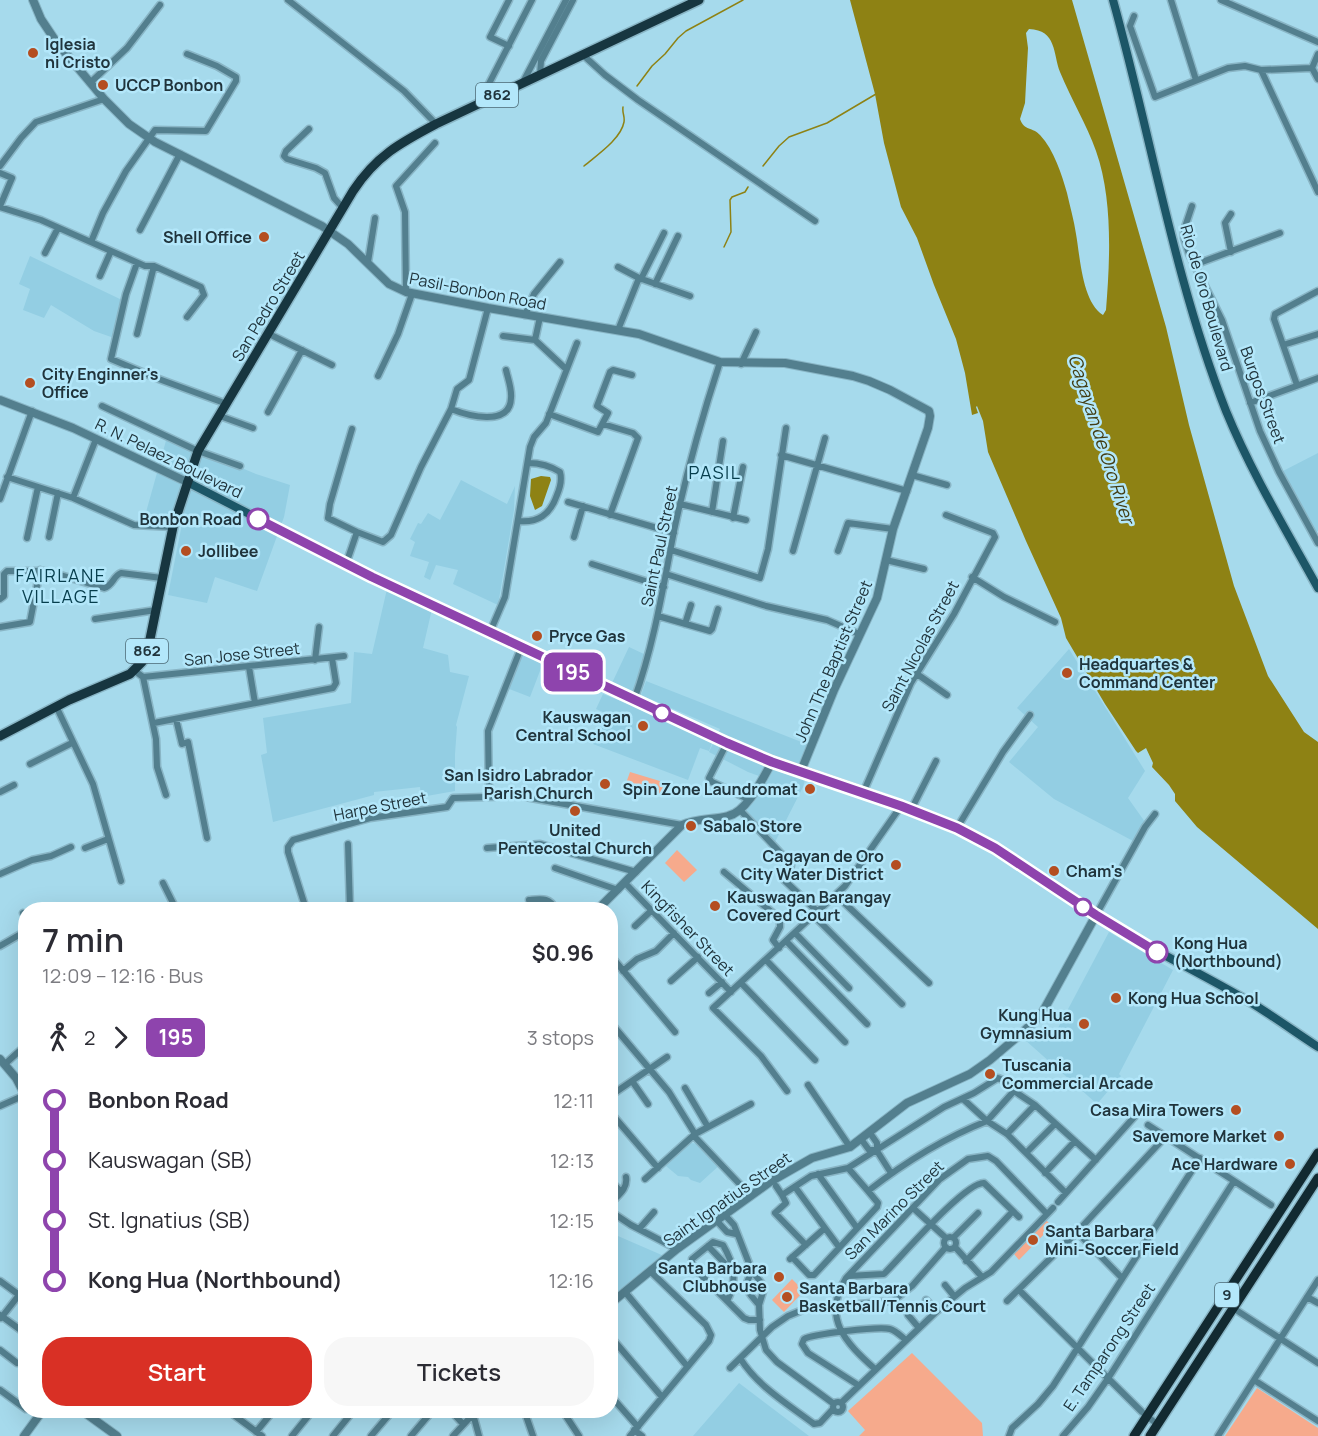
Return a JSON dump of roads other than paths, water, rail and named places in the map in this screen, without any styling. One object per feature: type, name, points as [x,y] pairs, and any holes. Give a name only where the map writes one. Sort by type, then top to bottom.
[{"type":"highway","name":"9","points":[[1134,1436],[1318,1153]]},
{"type":"highway","name":"9","points":[[1150,1436],[1318,1178]]},
{"type":"highway","points":[[1280,1211],[1291,1219]]},
{"type":"highway","points":[[1223,1301],[1233,1308]]},
{"type":"main road","name":"San Pedro Street","points":[[139,674],[146,655],[173,527],[198,451],[362,178],[385,154],[436,124],[699,0]]},
{"type":"main road","name":"Rio de Oro Boulevard","points":[[1113,0],[1174,242],[1207,357],[1238,440],[1318,588]]},
{"type":"main road","name":"R. N. Pelaez Boulevard","points":[[187,482],[346,564],[727,743],[772,762],[901,806],[957,828],[995,848],[1148,947],[1250,1002],[1318,1047]]},
{"type":"main road","name":"862","points":[[0,736],[56,706],[139,674]]},
{"type":"street","name":"Pasil-Bonbon Road","points":[[33,0],[46,28],[90,83],[129,124],[150,139],[300,213],[330,231],[368,262],[388,284],[409,293],[654,337],[720,362],[785,363],[853,376],[880,385],[925,408],[929,411],[930,422],[907,491]]},
{"type":"street","points":[[288,0],[404,91],[436,124]]},
{"type":"street","points":[[509,0],[490,37],[509,46]]},
{"type":"street","points":[[479,104],[532,0]]},
{"type":"street","points":[[523,83],[566,0]]},
{"type":"street","points":[[540,75],[541,61],[573,0]]},
{"type":"street","points":[[1171,0],[1196,81]]},
{"type":"street","points":[[1221,0],[1318,42]]},
{"type":"street","points":[[90,83],[127,48],[160,5]]},
{"type":"street","points":[[1134,15],[1130,26],[1153,95],[1157,97],[1228,68],[1245,66],[1261,70],[1312,68]]},
{"type":"street","points":[[91,242],[103,213],[126,171],[156,129],[206,131],[236,81],[236,77],[223,69],[187,54]]},
{"type":"street","points":[[1312,68],[1318,54]]},
{"type":"street","points":[[583,55],[638,100],[815,221]]},
{"type":"street","points":[[1312,68],[1318,79]]},
{"type":"street","points":[[1261,70],[1318,192]]},
{"type":"street","points":[[0,166],[36,122],[104,99]]},
{"type":"street","points":[[309,129],[286,151],[284,156],[325,173],[334,198],[344,208]]},
{"type":"street","points":[[378,376],[398,334],[409,293],[405,212],[396,186],[435,143]]},
{"type":"street","points":[[140,230],[180,154]]},
{"type":"street","points":[[0,173],[12,178],[0,206],[34,217],[137,263],[154,266],[203,289],[204,295],[187,317]]},
{"type":"street","name":"Burgos Street","points":[[1192,206],[1184,230],[1189,254],[1222,320],[1260,431],[1279,472],[1316,534],[1318,543]]},
{"type":"street","points":[[1231,214],[1225,223],[1231,252]]},
{"type":"street","points":[[368,262],[375,218]]},
{"type":"street","points":[[45,253],[58,228]]},
{"type":"street","points":[[618,330],[640,278],[664,233]]},
{"type":"street","points":[[1194,265],[1280,233]]},
{"type":"street","points":[[655,284],[678,236]]},
{"type":"street","points":[[100,276],[111,251]]},
{"type":"street","points":[[525,315],[534,294],[560,261]]},
{"type":"street","points":[[137,263],[126,294],[111,359],[227,404]]},
{"type":"street","points":[[137,334],[154,266]]},
{"type":"street","points":[[618,267],[640,278],[690,296]]},
{"type":"street","points":[[1297,385],[1274,319],[1275,314],[1318,291]]},
{"type":"street","points":[[352,429],[328,515],[330,519],[383,542],[390,537],[421,467],[451,409],[457,389],[469,380],[488,308]]},
{"type":"street","points":[[535,340],[540,317]]},
{"type":"street","points":[[741,364],[756,332]]},
{"type":"street","points":[[269,334],[332,365]]},
{"type":"street","points":[[1284,345],[1318,334]]},
{"type":"street","points":[[503,336],[535,340],[566,369]]},
{"type":"street","points":[[490,632],[505,597],[532,441],[543,428],[577,342]]},
{"type":"street","points":[[268,412],[302,350]]},
{"type":"street","name":"Saint Paul Street","points":[[634,700],[646,668],[680,504],[720,362]]},
{"type":"street","points":[[451,409],[483,418],[503,412],[510,406],[511,400],[506,370]]},
{"type":"street","points":[[549,414],[597,432],[608,413],[597,406],[610,372],[613,370],[632,375]]},
{"type":"street","points":[[1250,403],[1318,378]]},
{"type":"street","name":"R. N. Pelaez Boulevard","points":[[0,400],[32,411],[96,439],[187,482]]},
{"type":"street","points":[[102,406],[198,451],[240,466]]},
{"type":"street","points":[[0,499],[32,411]]},
{"type":"street","points":[[220,416],[253,428]]},
{"type":"street","points":[[603,424],[633,433],[638,438],[610,514]]},
{"type":"street","points":[[671,550],[760,578],[768,549],[786,428]]},
{"type":"street","points":[[793,551],[825,438]]},
{"type":"street","points":[[74,498],[96,439]]},
{"type":"street","points":[[712,512],[723,441]]},
{"type":"street","points":[[781,455],[907,491]]},
{"type":"street","points":[[518,521],[533,521],[550,511],[561,479],[560,472],[550,466],[528,463]]},
{"type":"street","points":[[733,518],[743,467]]},
{"type":"street","points":[[912,475],[947,485]]},
{"type":"street","points":[[7,477],[74,498],[134,525],[173,527]]},
{"type":"street","points":[[27,538],[38,486]]},
{"type":"street","name":"John The Baptist Street","points":[[801,771],[859,634],[877,598],[893,529],[907,491]]},
{"type":"street","points":[[49,537],[58,493]]},
{"type":"street","points":[[567,502],[674,533]]},
{"type":"street","points":[[680,504],[746,520]]},
{"type":"street","points":[[574,537],[583,506]]},
{"type":"street","name":"Saint Nicolas Street","points":[[863,793],[917,674],[954,614],[994,540],[995,535],[946,515]]},
{"type":"street","points":[[838,551],[848,523],[893,529]]},
{"type":"street","points":[[346,564],[357,532]]},
{"type":"street","points":[[886,560],[924,569]]},
{"type":"street","points":[[592,564],[664,587]]},
{"type":"street","points":[[0,599],[4,596],[3,570],[40,570],[104,588],[110,586],[116,575],[121,573],[162,578]]},
{"type":"street","points":[[0,627],[30,622],[40,570]]},
{"type":"street","points":[[666,574],[765,606],[827,620],[859,634]]},
{"type":"street","name":"Saint Nicolas Street","points":[[972,577],[1004,597],[1055,622]]},
{"type":"street","points":[[685,624],[691,605]]},
{"type":"street","points":[[658,616],[711,630],[718,609]]},
{"type":"street","points":[[95,619],[156,610]]},
{"type":"street","points":[[315,660],[319,627]]},
{"type":"street","points":[[489,796],[488,731],[521,648]]},
{"type":"street","name":"San Jose Street","points":[[139,674],[249,667],[344,656]]},
{"type":"street","points":[[154,723],[334,687],[336,683],[332,658]]},
{"type":"street","points":[[249,667],[255,703]]},
{"type":"street","points":[[139,674],[154,723],[157,767],[166,795]]},
{"type":"street","points":[[917,674],[947,695]]},
{"type":"street","points":[[56,706],[93,784],[121,881]]},
{"type":"street","points":[[957,828],[1003,752],[1030,715]]},
{"type":"street","points":[[176,719],[182,744],[188,742],[207,838]]},
{"type":"street","points":[[30,764],[72,743]]},
{"type":"street","points":[[727,743],[709,778],[712,782],[748,799]]},
{"type":"street","points":[[911,810],[936,761]]},
{"type":"street","points":[[605,902],[682,825],[727,816],[740,810],[772,762]]},
{"type":"street","points":[[0,792],[14,785]]},
{"type":"street","name":"Harpe Street","points":[[304,902],[288,852],[288,847],[293,840],[370,818],[447,807],[453,798],[512,796],[682,825]]},
{"type":"street","points":[[787,1090],[761,1056],[713,1008],[852,878],[901,806]]},
{"type":"street","points":[[740,810],[791,866],[784,880],[902,1004]]},
{"type":"street","points":[[1096,915],[1145,827],[1155,814]]},
{"type":"street","points":[[85,848],[108,839]]},
{"type":"street","points":[[348,844],[350,902]]},
{"type":"street","points":[[487,848],[540,844],[636,872]]},
{"type":"street","points":[[0,874],[32,860],[51,856],[72,847]]},
{"type":"street","points":[[555,868],[618,890]]},
{"type":"street","points":[[724,872],[780,919],[780,927],[773,940],[779,948]]},
{"type":"street","points":[[163,883],[172,902]]},
{"type":"street","name":"Kingfisher Street","points":[[625,883],[731,992]]},
{"type":"street","points":[[836,895],[930,982]]},
{"type":"street","points":[[530,900],[545,899],[551,902]]},
{"type":"street","points":[[635,926],[652,910]]},
{"type":"street","name":"Saint Ignatius Street","points":[[618,1298],[677,1249],[750,1196],[807,1160],[850,1147],[911,1101],[980,1067],[1033,1023],[1052,996],[1096,915]]},
{"type":"street","points":[[623,971],[637,959],[656,951],[674,933]]},
{"type":"street","points":[[795,933],[849,988]]},
{"type":"street","points":[[0,946],[18,936]]},
{"type":"street","points":[[786,941],[867,1024]]},
{"type":"street","points":[[671,981],[698,957]]},
{"type":"street","points":[[766,960],[845,1042]]},
{"type":"street","points":[[618,965],[675,1032]]},
{"type":"street","points":[[709,993],[722,982]]},
{"type":"street","points":[[741,983],[815,1060]]},
{"type":"street","points":[[618,1031],[669,1092],[695,1135],[750,1196]]},
{"type":"street","points":[[18,1051],[3,1062],[18,1082]]},
{"type":"street","points":[[618,1091],[667,1057]]},
{"type":"street","points":[[782,1195],[818,1174],[848,1168],[944,1107],[963,1099],[998,1078],[1004,1080],[1014,1091],[1035,1105],[1095,1160]]},
{"type":"street","points":[[632,1081],[648,1104]]},
{"type":"street","points":[[808,1085],[850,1147]]},
{"type":"street","points":[[685,1088],[708,1127]]},
{"type":"street","points":[[868,1191],[891,1173],[960,1132],[987,1121],[1014,1091]]},
{"type":"street","points":[[0,1106],[18,1099]]},
{"type":"street","points":[[963,1099],[987,1121],[1007,1134],[1066,1193]]},
{"type":"street","points":[[645,1179],[695,1135],[752,1104]]},
{"type":"street","points":[[1007,1134],[1035,1105]]},
{"type":"street","points":[[1058,1202],[1136,1115]]},
{"type":"street","points":[[618,1121],[658,1168]]},
{"type":"street","points":[[1026,1153],[1055,1124]]},
{"type":"street","points":[[1148,1125],[1271,1205]]},
{"type":"street","points":[[870,1132],[878,1144],[877,1151],[891,1173]]},
{"type":"street","points":[[1006,1302],[1077,1232],[1166,1136]]},
{"type":"street","points":[[861,1139],[869,1150],[877,1151]]},
{"type":"street","points":[[1045,1173],[1075,1142]]},
{"type":"street","name":"San Marino Street","points":[[875,1369],[852,1349],[841,1332],[836,1319],[839,1292],[847,1276],[940,1179],[966,1160],[986,1155],[996,1161],[1047,1214]]},
{"type":"street","points":[[1009,1436],[1012,1428],[1048,1393],[1200,1158]]},
{"type":"street","points":[[825,1228],[790,1258],[813,1275],[879,1205],[848,1168]]},
{"type":"street","points":[[818,1174],[857,1227]]},
{"type":"street","points":[[618,1195],[627,1184],[626,1177]]},
{"type":"street","name":"E. Tamparong Street","points":[[1063,1436],[1089,1407],[1234,1181]]},
{"type":"street","points":[[847,1276],[884,1274],[956,1200],[981,1182],[1019,1217]]},
{"type":"street","points":[[776,1186],[786,1203],[775,1213],[806,1245]]},
{"type":"street","points":[[795,1187],[839,1247]]},
{"type":"street","points":[[618,1189],[621,1192]]},
{"type":"street","points":[[913,1208],[946,1238],[954,1238],[978,1213]]},
{"type":"street","points":[[740,1358],[747,1369],[762,1383],[814,1424],[820,1423],[836,1405],[937,1311],[954,1296],[991,1272],[1053,1208]]},
{"type":"street","points":[[966,1261],[1013,1211]]},
{"type":"street","points":[[639,1229],[654,1212]]},
{"type":"street","points":[[724,1214],[734,1225],[753,1271],[760,1279],[764,1289],[759,1305],[764,1345],[772,1357],[836,1405]]},
{"type":"street","points":[[618,1216],[677,1249]]},
{"type":"street","points":[[716,1220],[727,1232],[736,1234]]},
{"type":"street","points":[[1077,1232],[1122,1278]]},
{"type":"street","points":[[946,1238],[944,1242],[946,1247]]},
{"type":"street","points":[[954,1238],[957,1241],[955,1247]]},
{"type":"street","points":[[727,1301],[734,1287],[734,1273],[731,1258],[723,1245],[715,1241],[692,1259],[692,1266],[727,1301],[744,1318],[760,1320]]},
{"type":"street","points":[[708,1246],[734,1273]]},
{"type":"street","points":[[946,1247],[951,1249],[955,1247]]},
{"type":"street","points":[[730,1368],[788,1316],[805,1309],[893,1301],[916,1281],[946,1247]]},
{"type":"street","points":[[955,1247],[982,1277]]},
{"type":"street","points":[[634,1431],[710,1341],[711,1335],[705,1325],[650,1271]]},
{"type":"street","points":[[753,1271],[747,1280],[746,1288],[759,1305]]},
{"type":"street","points":[[1218,1436],[1318,1280]]},
{"type":"street","points":[[0,1281],[18,1294]]},
{"type":"street","points":[[945,1285],[954,1296]]},
{"type":"street","points":[[1019,1290],[1158,1425]]},
{"type":"street","points":[[625,1292],[687,1366]]},
{"type":"street","points":[[18,1296],[1,1317],[18,1329]]},
{"type":"street","points":[[1307,1297],[1318,1304]]},
{"type":"street","points":[[927,1300],[937,1311]]},
{"type":"street","points":[[1233,1308],[1318,1363]]},
{"type":"street","points":[[908,1314],[919,1328]]},
{"type":"street","points":[[858,1385],[808,1353],[802,1346],[804,1339],[841,1332],[891,1329],[906,1340]]},
{"type":"street","points":[[618,1345],[662,1397]]},
{"type":"street","points":[[0,1350],[17,1363]]},
{"type":"street","points":[[1254,1380],[1318,1421]]},
{"type":"street","points":[[0,1390],[18,1404]]},
{"type":"street","points":[[618,1407],[634,1431],[642,1436]]},
{"type":"street","points":[[24,1436],[37,1418]]},
{"type":"street","points":[[92,1418],[115,1435]]},
{"type":"street","points":[[240,1418],[259,1434],[269,1418]]},
{"type":"street","points":[[292,1436],[307,1418]]},
{"type":"street","points":[[333,1436],[348,1418]]},
{"type":"street","points":[[371,1436],[386,1418]]},
{"type":"street","points":[[411,1436],[426,1418]]},
{"type":"street","points":[[457,1418],[463,1424]]},
{"type":"street","points":[[453,1436],[469,1418]]},
{"type":"street","points":[[476,1418],[479,1436]]},
{"type":"street","points":[[527,1418],[533,1436]]},
{"type":"street","points":[[567,1418],[579,1436]]},
{"type":"water","name":"Cagayan de Oro River","points":[[850,0],[1072,0],[1166,327],[1189,425],[1234,586],[1268,676],[1304,732],[1318,742],[1318,929],[1197,827],[1175,801],[1175,794],[1169,785],[1152,767],[1153,763],[1146,748],[1138,753],[1136,751],[1066,638],[1061,618],[988,452],[983,421],[977,406],[978,413],[972,415],[965,373],[956,339],[917,238],[901,207],[884,143],[875,94]],"holes":[[[1029,29],[1045,34],[1052,44],[1060,72],[1092,141],[1101,170],[1109,230],[1106,310],[1103,315],[1090,300],[1086,289],[1073,219],[1057,163],[1040,135],[1026,127],[1020,119],[1025,103],[1028,48],[1026,33]]]},
{"type":"water","points":[[541,476],[550,477],[551,480],[542,506],[535,510],[530,496],[531,479]]},
{"type":"waterway","points":[[637,86],[652,66],[686,31],[743,0]]},
{"type":"waterway","points":[[763,166],[789,137],[827,123],[876,94]]},
{"type":"waterway","points":[[584,166],[608,146],[622,128],[623,107]]},
{"type":"waterway","points":[[724,247],[731,232],[730,200],[745,192],[748,187]]},
{"type":"place","name":"Iglesia ni Cristo","points":[[33,53]]},
{"type":"place","name":"UCCP Bonbon","points":[[103,85]]},
{"type":"place","name":"Shell Office","points":[[264,237]]},
{"type":"place","name":"City Enginner's Office","points":[[30,383]]},
{"type":"place","name":"Bonbon Road","points":[[258,519]]},
{"type":"place","name":"Jollibee","points":[[186,551]]},
{"type":"place","name":"Pryce Gas","points":[[537,636]]},
{"type":"place","name":"Headquartes & Command Center","points":[[1067,673]]},
{"type":"place","name":"Kauswagan Central School","points":[[643,726]]},
{"type":"place","name":"San Isidro Labrador Parish Church","points":[[605,784]]},
{"type":"place","name":"Spin Zone Laundromat","points":[[810,789]]},
{"type":"place","name":"United Pentecostal Church","points":[[575,811]]},
{"type":"place","name":"Sabalo Store","points":[[691,826]]},
{"type":"place","name":"Cagayan de Oro City Water District","points":[[896,865]]},
{"type":"place","name":"Cham's","points":[[1054,871]]},
{"type":"place","name":"Kauswagan Barangay Covered Court","points":[[715,906]]},
{"type":"place","name":"Kong Hua (Northbound)","points":[[1157,952]]},
{"type":"place","name":"Kong Hua School","points":[[1116,998]]},
{"type":"place","name":"Kung Hua Gymnasium","points":[[1084,1024]]},
{"type":"place","name":"Tuscania Commercial Arcade","points":[[990,1074]]},
{"type":"place","name":"Casa Mira Towers","points":[[1236,1110]]},
{"type":"place","name":"Savemore Market","points":[[1279,1136]]},
{"type":"place","name":"Ace Hardware","points":[[1290,1164]]},
{"type":"place","name":"Santa Barbara Mini-Soccer Field","points":[[1033,1240]]},
{"type":"place","name":"Santa Barbara Clubhouse","points":[[779,1277]]},
{"type":"place","name":"Santa Barbara Basketball/Tennis Court","points":[[787,1297]]},
{"type":"district","name":"PASIL","points":[[715,473]]},
{"type":"district","name":"FAIRLANE VILLAGE","points":[[61,586]]}]
